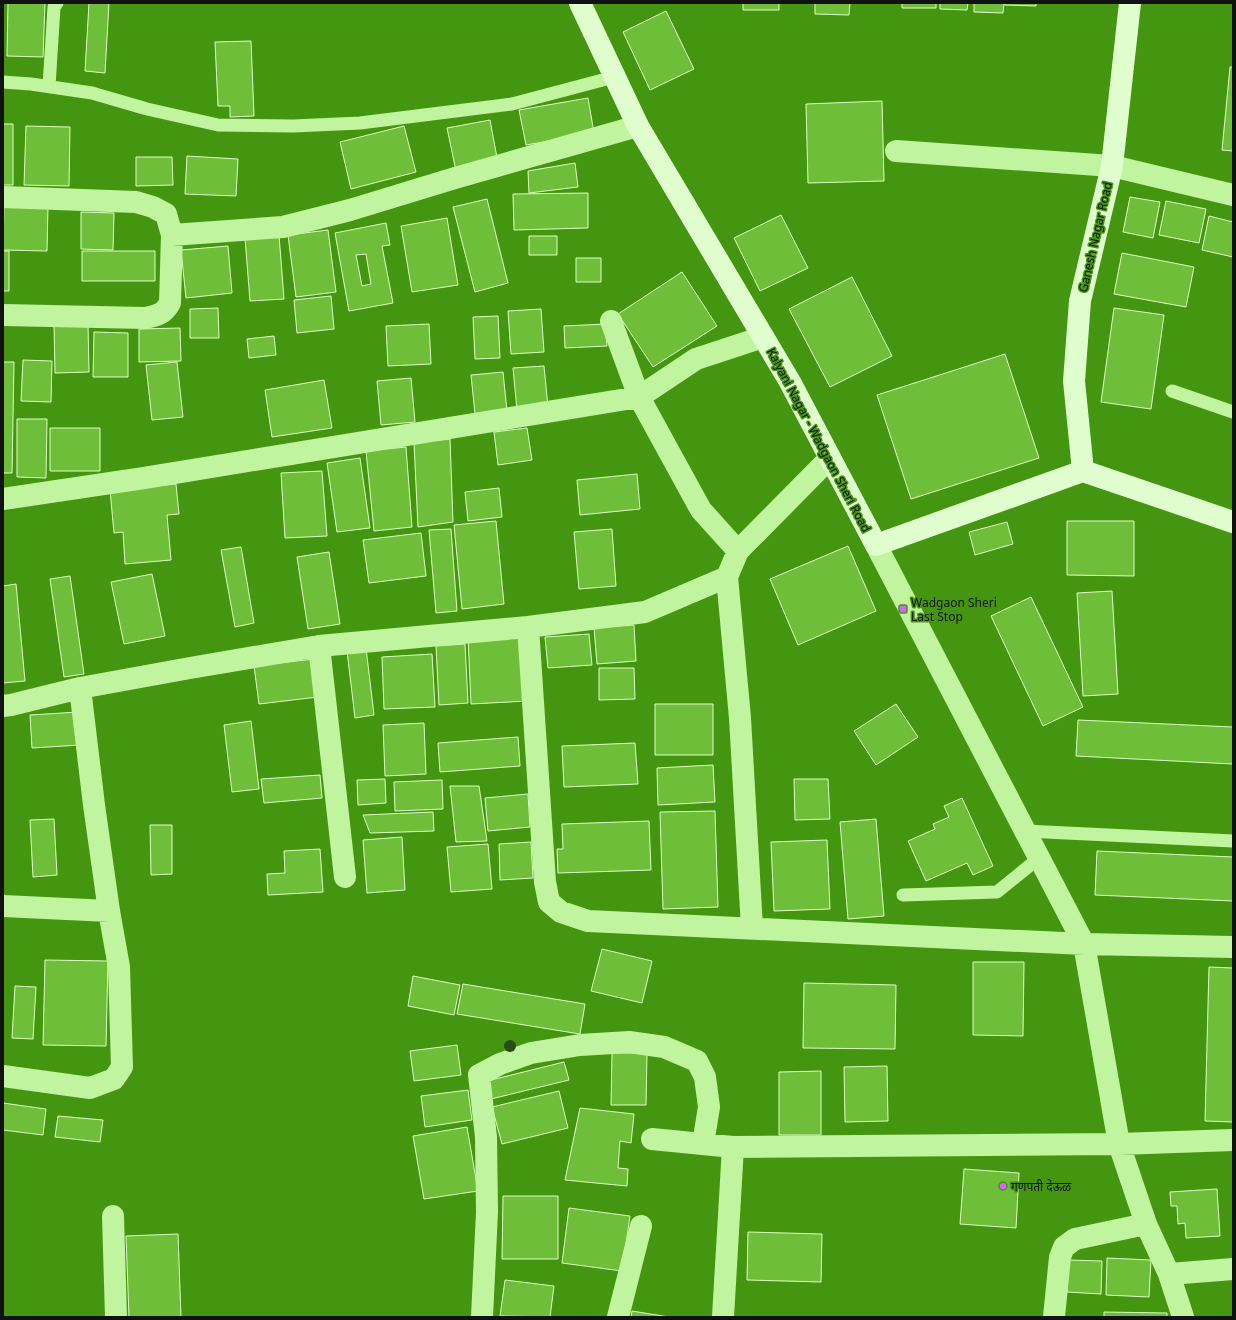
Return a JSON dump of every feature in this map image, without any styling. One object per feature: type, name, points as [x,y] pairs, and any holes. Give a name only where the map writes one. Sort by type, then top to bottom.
[{"type":"street","name":"Kalyani Nagar - Wadgaon Sheri Road","points":[[580,3],[614,78],[638,126],[790,382],[876,545],[1083,472]]},
{"type":"street","name":"Ganesh Nagar Road","points":[[1083,472],[1074,381],[1080,301],[1112,166],[1130,3]]},
{"type":"street","points":[[172,235],[283,227],[350,210],[448,180],[638,126]]},
{"type":"street","points":[[896,151],[1112,166],[1233,195]]},
{"type":"street","points":[[3,197],[136,202],[153,207],[166,214],[172,235],[170,303],[165,311],[158,315],[145,318],[3,315]]},
{"type":"street","points":[[611,321],[639,397],[702,510],[738,551]]},
{"type":"street","points":[[3,498],[160,476],[639,397],[696,360],[763,337]]},
{"type":"street","points":[[752,928],[740,718],[727,577],[738,551],[830,458]]},
{"type":"street","points":[[1083,472],[1233,522]]},
{"type":"street","points":[[876,545],[1084,944],[1119,1144],[1146,1224],[1168,1274],[1183,1317]]},
{"type":"street","points":[[3,706],[80,688],[319,646],[528,627],[645,612],[727,577]]},
{"type":"street","points":[[528,627],[545,882],[550,902],[561,912],[588,921],[1084,944],[1233,947]]},
{"type":"street","points":[[319,646],[345,877]]},
{"type":"street","points":[[3,1076],[90,1088],[114,1079],[122,1067],[119,967],[109,911],[94,805],[80,688]]},
{"type":"street","points":[[3,906],[109,911]]},
{"type":"street","points":[[482,1317],[487,1197],[486,1137],[479,1075],[500,1064],[531,1053],[580,1045],[629,1042],[664,1047],[697,1062],[705,1077],[709,1106],[703,1144]]},
{"type":"street","points":[[652,1139],[733,1146],[1119,1144],[1233,1140]]},
{"type":"street","points":[[722,1317],[733,1146]]},
{"type":"street","points":[[113,1216],[116,1317]]},
{"type":"street","points":[[1054,1317],[1060,1257],[1064,1247],[1075,1239],[1146,1224]]},
{"type":"street","points":[[618,1317],[641,1226]]},
{"type":"street","points":[[1168,1274],[1233,1269]]},
{"type":"lane","points":[[49,86],[54,7],[57,3]]},
{"type":"lane","points":[[3,82],[49,86],[92,93],[147,109],[218,125],[293,126],[360,123],[512,104],[614,78]]},
{"type":"lane","points":[[1172,391],[1233,412]]},
{"type":"lane","points":[[1025,831],[1233,841]]},
{"type":"lane","points":[[903,895],[997,892],[1039,858]]},
{"type":"building","points":[[8,3],[45,3],[43,57],[7,56]]},
{"type":"building","points":[[89,3],[109,3],[105,73],[85,71]]},
{"type":"building","points":[[743,3],[779,3],[779,10],[743,10]]},
{"type":"building","points":[[815,3],[850,3],[849,15],[815,14]]},
{"type":"building","points":[[902,3],[936,3],[936,8],[902,8]]},
{"type":"building","points":[[940,3],[968,3],[967,10],[940,9]]},
{"type":"building","points":[[974,3],[1004,3],[1003,13],[974,12]]},
{"type":"building","points":[[1005,3],[1036,3],[1036,6],[1005,5]]},
{"type":"building","points":[[666,11],[694,69],[650,90],[623,32]]},
{"type":"building","points":[[251,41],[254,116],[230,117],[230,106],[218,106],[215,42]]},
{"type":"building","points":[[1230,67],[1233,67],[1233,151],[1222,150]]},
{"type":"building","points":[[588,98],[594,133],[526,145],[519,110]]},
{"type":"building","points":[[882,101],[884,181],[808,183],[806,104]]},
{"type":"building","points":[[490,120],[498,163],[456,171],[447,128]]},
{"type":"building","points":[[3,124],[13,124],[13,185],[3,185]]},
{"type":"building","points":[[26,126],[70,127],[69,186],[24,185]]},
{"type":"building","points":[[404,126],[416,172],[351,189],[340,142]]},
{"type":"building","points":[[187,156],[238,159],[236,196],[185,194]]},
{"type":"building","points":[[136,157],[172,157],[173,185],[136,186]]},
{"type":"building","points":[[575,163],[578,187],[529,193],[528,171]]},
{"type":"building","points":[[588,193],[588,228],[514,230],[513,194]]},
{"type":"building","points":[[1130,197],[1160,202],[1153,238],[1123,232]]},
{"type":"building","points":[[487,199],[508,283],[475,292],[453,207]]},
{"type":"building","points":[[1166,201],[1206,209],[1199,243],[1159,235]]},
{"type":"building","points":[[4,205],[48,206],[47,251],[3,250]]},
{"type":"building","points":[[81,212],[114,213],[113,250],[81,249]]},
{"type":"building","points":[[781,215],[808,268],[760,291],[734,238]]},
{"type":"building","points":[[1209,216],[1233,222],[1233,257],[1202,250]]},
{"type":"building","points":[[447,218],[458,285],[412,292],[401,226]]},
{"type":"building","points":[[386,223],[390,245],[382,246],[393,303],[349,311],[335,233]],"holes":[[[366,254],[371,284],[362,286],[356,255]]]},
{"type":"building","points":[[328,230],[336,292],[296,297],[288,235]]},
{"type":"building","points":[[279,235],[284,299],[250,301],[245,238]]},
{"type":"building","points":[[529,236],[557,236],[557,255],[529,255]]},
{"type":"building","points":[[228,246],[232,293],[186,298],[181,250]]},
{"type":"building","points":[[3,251],[9,251],[9,291],[3,291]]},
{"type":"building","points":[[82,251],[155,251],[155,281],[82,281]]},
{"type":"building","points":[[1122,253],[1194,267],[1186,307],[1114,294]]},
{"type":"building","points":[[576,258],[601,258],[601,282],[576,282]]},
{"type":"building","points":[[682,272],[717,326],[653,367],[618,314]]},
{"type":"building","points":[[852,277],[892,356],[830,387],[789,309]]},
{"type":"building","points":[[331,296],[334,329],[297,333],[294,300]]},
{"type":"building","points":[[218,308],[219,338],[190,338],[190,309]]},
{"type":"building","points":[[1114,308],[1164,315],[1151,409],[1101,402]]},
{"type":"building","points":[[541,309],[544,352],[511,354],[508,311]]},
{"type":"building","points":[[498,316],[500,358],[475,359],[473,317]]},
{"type":"building","points":[[54,324],[88,324],[89,372],[55,373]]},
{"type":"building","points":[[429,324],[431,364],[388,366],[386,326]]},
{"type":"building","points":[[605,324],[607,346],[565,348],[564,326]]},
{"type":"building","points":[[180,328],[181,361],[139,362],[139,329]]},
{"type":"building","points":[[94,332],[128,333],[128,377],[93,377]]},
{"type":"building","points":[[274,336],[276,355],[249,358],[247,339]]},
{"type":"building","points":[[1005,354],[1039,458],[911,499],[877,395]]},
{"type":"building","points":[[23,360],[52,361],[51,402],[21,401]]},
{"type":"building","points":[[3,362],[14,362],[12,473],[3,473]]},
{"type":"building","points":[[177,362],[183,417],[152,420],[146,365]]},
{"type":"building","points":[[544,366],[548,407],[517,410],[513,368]]},
{"type":"building","points":[[503,372],[507,411],[475,414],[471,375]]},
{"type":"building","points":[[411,378],[415,422],[381,425],[377,381]]},
{"type":"building","points":[[324,380],[332,428],[272,437],[265,390]]},
{"type":"building","points":[[17,419],[47,419],[46,478],[17,477]]},
{"type":"building","points":[[50,428],[100,428],[100,471],[50,471]]},
{"type":"building","points":[[527,428],[532,460],[498,465],[494,432]]},
{"type":"building","points":[[450,439],[453,522],[418,527],[414,443]]},
{"type":"building","points":[[406,447],[412,527],[374,531],[366,451]]},
{"type":"building","points":[[360,458],[370,528],[337,532],[327,463]]},
{"type":"building","points":[[322,471],[327,536],[285,538],[281,473]]},
{"type":"building","points":[[637,474],[640,509],[580,515],[577,480]]},
{"type":"building","points":[[176,484],[179,514],[167,515],[171,560],[125,564],[123,532],[114,533],[110,490]]},
{"type":"building","points":[[499,488],[502,517],[468,521],[465,492]]},
{"type":"building","points":[[496,521],[504,604],[462,609],[454,525]]},
{"type":"building","points":[[1067,521],[1134,521],[1134,576],[1067,575]]},
{"type":"building","points":[[1007,522],[1013,544],[975,555],[969,532]]},
{"type":"building","points":[[451,529],[457,611],[436,613],[429,530]]},
{"type":"building","points":[[612,529],[616,586],[579,589],[574,532]]},
{"type":"building","points":[[421,533],[426,576],[369,583],[363,540]]},
{"type":"building","points":[[848,546],[876,611],[798,645],[770,579]]},
{"type":"building","points":[[241,547],[254,623],[235,627],[221,550]]},
{"type":"building","points":[[329,552],[340,624],[308,629],[297,557]]},
{"type":"building","points":[[152,574],[165,636],[124,644],[111,582]]},
{"type":"building","points":[[70,576],[84,674],[64,677],[50,579]]},
{"type":"building","points":[[16,584],[25,681],[3,683],[3,586]]},
{"type":"building","points":[[1112,591],[1118,694],[1083,696],[1077,593]]},
{"type":"building","points":[[1031,597],[1083,707],[1043,726],[991,616]]},
{"type":"building","points":[[634,625],[636,661],[597,664],[594,628]]},
{"type":"building","points":[[589,634],[592,665],[548,668],[545,637]]},
{"type":"building","points":[[525,635],[528,701],[471,704],[468,637]]},
{"type":"building","points":[[465,644],[468,703],[439,705],[436,646]]},
{"type":"building","points":[[366,648],[374,715],[355,718],[347,651]]},
{"type":"building","points":[[432,654],[435,707],[384,709],[382,657]]},
{"type":"building","points":[[314,659],[318,697],[259,704],[254,666]]},
{"type":"building","points":[[599,668],[634,668],[635,699],[599,700]]},
{"type":"building","points":[[655,704],[713,704],[713,755],[655,755]]},
{"type":"building","points":[[896,704],[918,737],[876,765],[854,731]]},
{"type":"building","points":[[78,712],[80,745],[32,748],[30,715]]},
{"type":"building","points":[[1078,720],[1233,727],[1233,764],[1076,756]]},
{"type":"building","points":[[251,721],[259,789],[232,792],[224,725]]},
{"type":"building","points":[[424,723],[426,774],[385,776],[383,725]]},
{"type":"building","points":[[518,737],[520,766],[440,772],[438,743]]},
{"type":"building","points":[[635,743],[638,784],[564,787],[562,746]]},
{"type":"building","points":[[713,765],[715,802],[658,805],[657,768]]},
{"type":"building","points":[[320,775],[322,798],[264,803],[261,779]]},
{"type":"building","points":[[385,779],[386,803],[358,805],[357,780]]},
{"type":"building","points":[[794,779],[828,779],[830,819],[795,820]]},
{"type":"building","points":[[442,780],[443,809],[395,811],[394,782]]},
{"type":"building","points":[[450,786],[479,786],[487,841],[456,842]]},
{"type":"building","points":[[528,794],[530,827],[488,831],[485,798]]},
{"type":"building","points":[[962,798],[993,866],[973,875],[967,863],[926,881],[908,841],[935,829],[933,824],[949,817],[944,806]]},
{"type":"building","points":[[715,811],[718,907],[663,909],[660,812]]},
{"type":"building","points":[[433,812],[434,831],[370,833],[363,815]]},
{"type":"building","points":[[54,819],[57,875],[33,877],[30,820]]},
{"type":"building","points":[[876,819],[884,916],[848,919],[840,822]]},
{"type":"building","points":[[649,821],[651,870],[558,873],[557,849],[563,849],[562,824]]},
{"type":"building","points":[[150,825],[172,825],[172,874],[151,875]]},
{"type":"building","points":[[402,837],[405,890],[367,893],[363,840]]},
{"type":"building","points":[[827,840],[830,909],[774,911],[771,842]]},
{"type":"building","points":[[531,842],[533,878],[500,880],[499,844]]},
{"type":"building","points":[[488,844],[492,889],[451,892],[447,847]]},
{"type":"building","points":[[320,849],[323,892],[268,895],[267,874],[285,873],[284,851]]},
{"type":"building","points":[[1097,851],[1233,857],[1233,901],[1095,895]]},
{"type":"building","points":[[602,949],[652,961],[642,1003],[591,991]]},
{"type":"building","points":[[45,960],[108,961],[106,1046],[43,1045]]},
{"type":"building","points":[[973,962],[1024,962],[1023,1036],[973,1035]]},
{"type":"building","points":[[1209,967],[1233,968],[1233,1122],[1205,1121]]},
{"type":"building","points":[[413,976],[460,985],[454,1015],[408,1006]]},
{"type":"building","points":[[804,983],[896,985],[895,1049],[803,1048]]},
{"type":"building","points":[[463,984],[585,1004],[580,1034],[457,1014]]},
{"type":"building","points":[[15,986],[36,987],[33,1039],[12,1038]]},
{"type":"building","points":[[457,1045],[461,1075],[414,1081],[410,1051]]},
{"type":"building","points":[[612,1053],[647,1053],[646,1105],[611,1105]]},
{"type":"building","points":[[564,1062],[569,1080],[491,1099],[487,1081]]},
{"type":"building","points":[[887,1066],[888,1121],[845,1122],[844,1067]]},
{"type":"building","points":[[821,1071],[821,1135],[779,1135],[779,1072]]},
{"type":"building","points":[[468,1090],[472,1120],[425,1127],[421,1096]]},
{"type":"building","points":[[559,1091],[568,1128],[502,1144],[492,1107]]},
{"type":"building","points":[[3,1103],[46,1109],[43,1135],[3,1130]]},
{"type":"building","points":[[580,1108],[634,1114],[631,1143],[620,1141],[618,1168],[628,1169],[627,1186],[565,1180]]},
{"type":"building","points":[[58,1116],[103,1120],[100,1142],[55,1137]]},
{"type":"building","points":[[467,1127],[478,1191],[424,1199],[413,1136]]},
{"type":"building","points":[[964,1169],[1019,1173],[1016,1228],[960,1224]]},
{"type":"building","points":[[1217,1189],[1220,1236],[1186,1238],[1185,1223],[1178,1224],[1177,1206],[1171,1206],[1170,1192]]},
{"type":"building","points":[[503,1196],[558,1196],[558,1259],[502,1259]]},
{"type":"building","points":[[569,1208],[630,1216],[622,1271],[562,1263]]},
{"type":"building","points":[[748,1232],[822,1234],[821,1282],[747,1280]]},
{"type":"building","points":[[178,1234],[181,1317],[129,1317],[126,1236]]},
{"type":"building","points":[[1107,1258],[1151,1260],[1149,1297],[1106,1295]]},
{"type":"building","points":[[1069,1260],[1102,1261],[1101,1294],[1067,1292]]},
{"type":"building","points":[[505,1280],[554,1286],[550,1317],[500,1316]]},
{"type":"building","points":[[632,1311],[669,1317],[631,1317]]},
{"type":"building","points":[[1104,1312],[1167,1313],[1167,1317],[1104,1317]]},
{"type":"place","name":"Wadgaon Sheri Last Stop","points":[[903,609]]},
{"type":"place","name":"गणपती देऊळ","points":[[1003,1186]]}]
